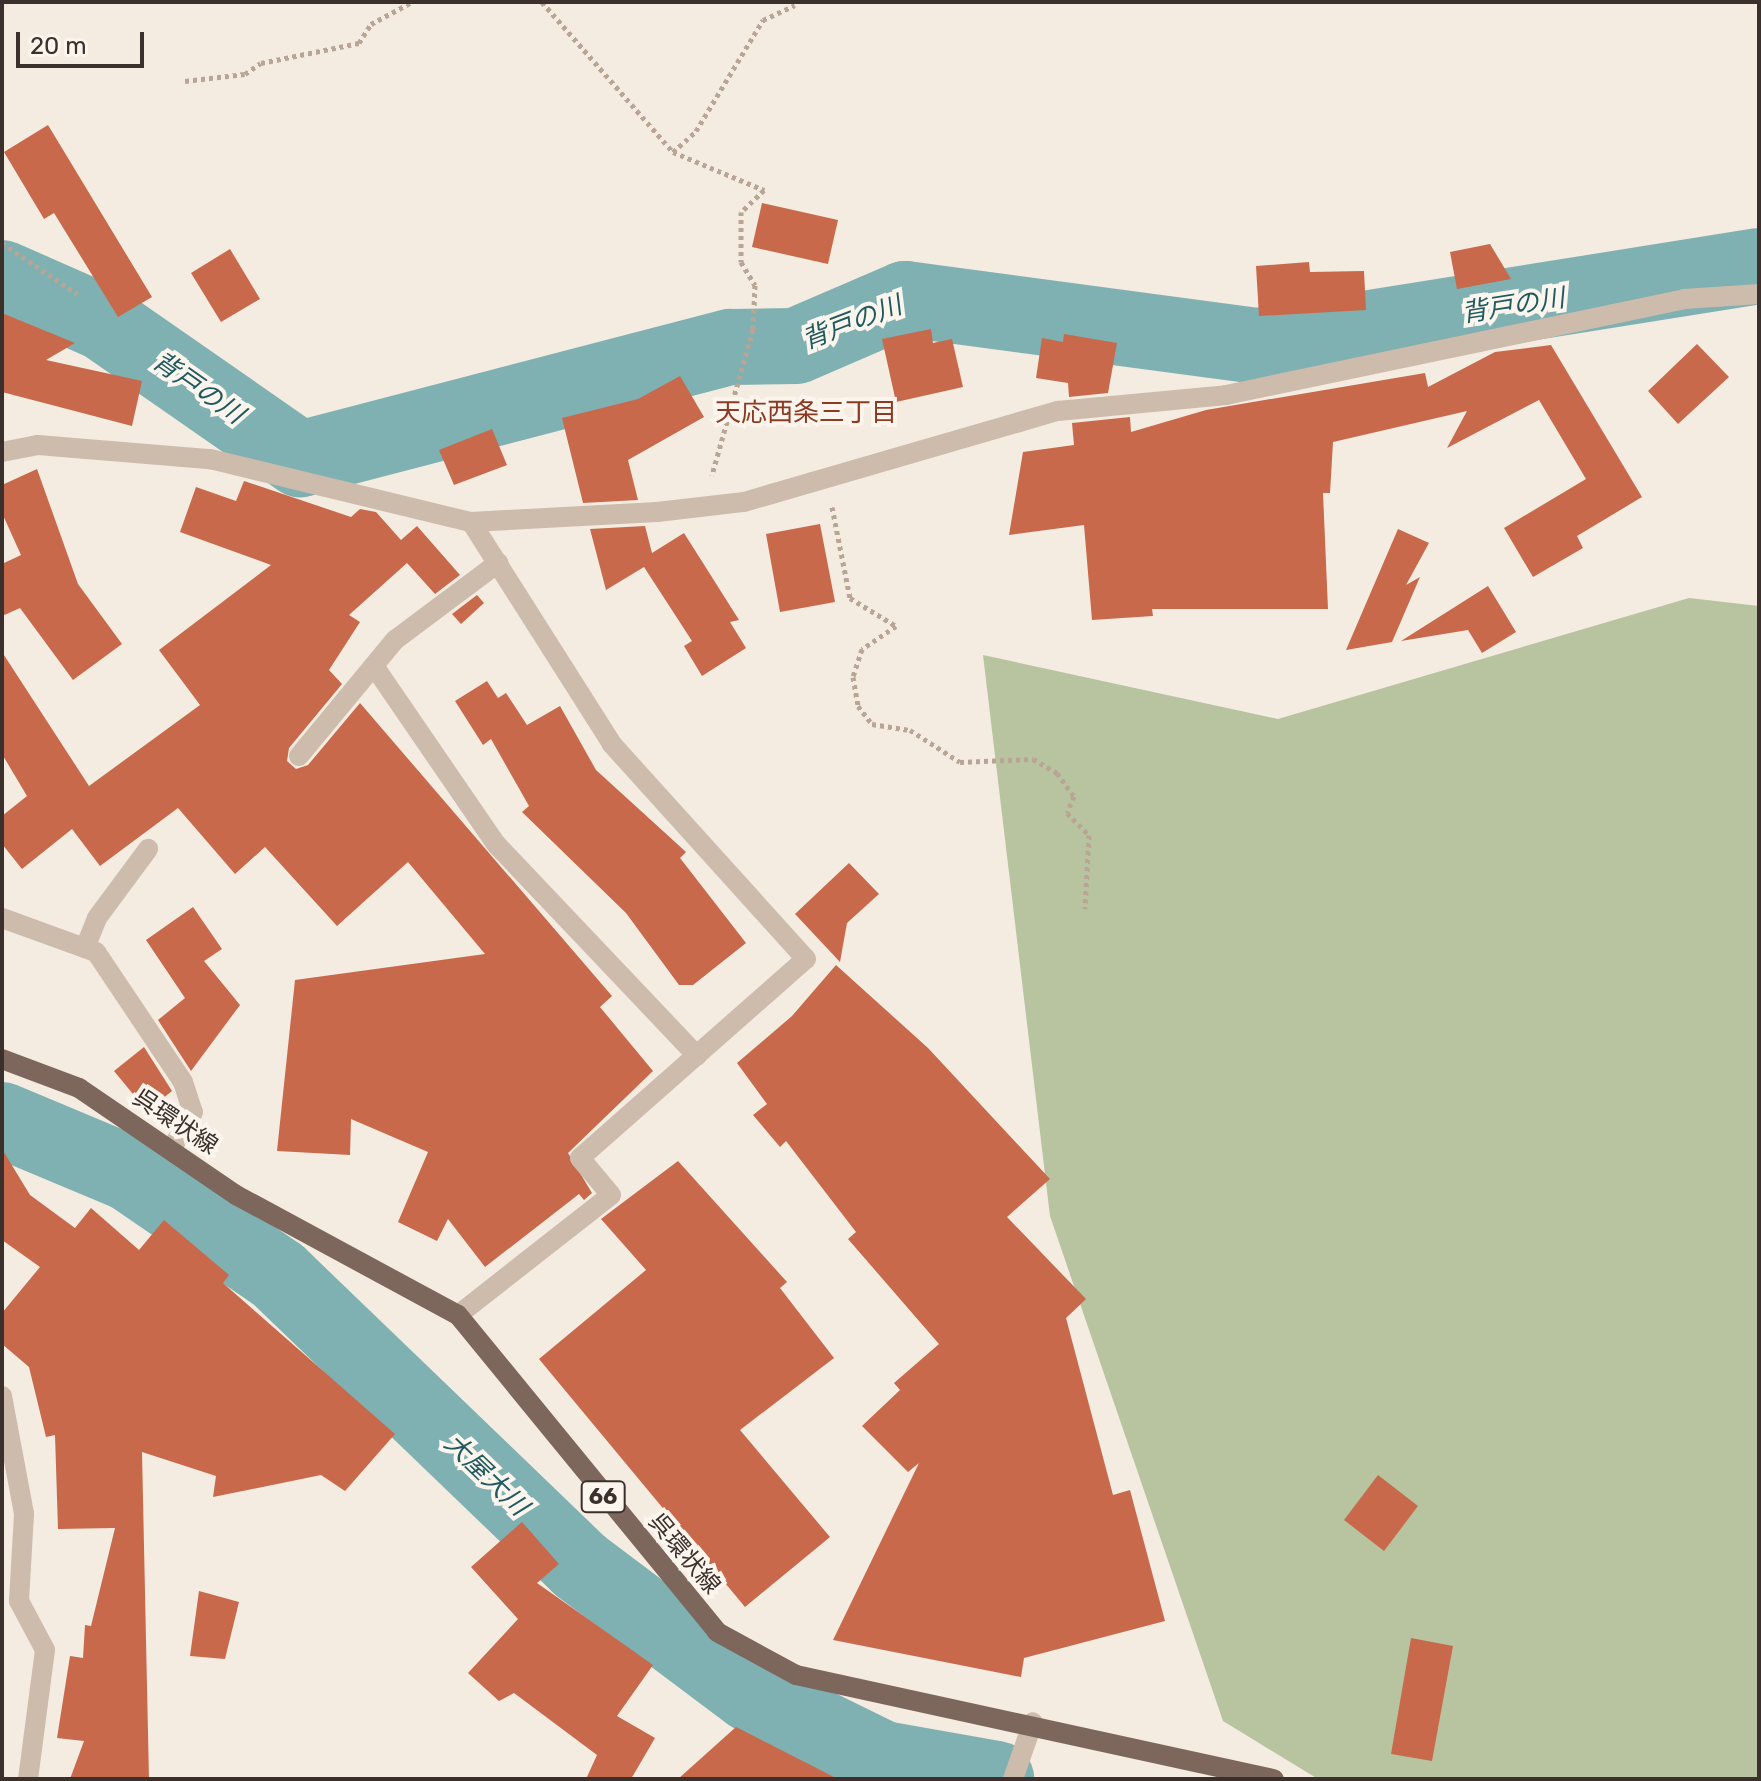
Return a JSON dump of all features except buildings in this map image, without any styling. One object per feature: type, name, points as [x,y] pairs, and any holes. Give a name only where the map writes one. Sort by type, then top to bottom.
[{"type":"main road","name":"呉環状線","points":[[2,1059],[79,1088],[236,1195],[458,1315],[717,1632],[796,1675],[1033,1722],[1274,1779]]},
{"type":"street","points":[[2,452],[38,445],[210,459],[471,522],[703,507],[826,478],[1058,411],[1226,395],[1684,299],[1759,294]]},
{"type":"street","points":[[458,1315],[611,1195],[580,1158],[806,959],[612,744],[471,522]]},
{"type":"street","points":[[299,756],[395,640],[498,563]]},
{"type":"street","points":[[374,666],[496,844],[697,1056]]},
{"type":"street","points":[[85,948],[97,918],[148,849]]},
{"type":"street","points":[[2,918],[96,952],[183,1082],[193,1112],[171,1150]]},
{"type":"street","points":[[2,1396],[24,1514],[19,1601],[45,1650],[28,1779]]},
{"type":"street","points":[[1013,1779],[1033,1722]]},
{"type":"path","points":[[185,81],[245,74],[261,63],[359,43],[371,24],[412,2]]},
{"type":"path","points":[[542,2],[673,152],[764,190],[741,212],[741,262],[755,285],[753,329],[703,507]]},
{"type":"path","points":[[673,152],[696,131],[763,20],[795,5]]},
{"type":"path","points":[[2,243],[77,294]]},
{"type":"path","points":[[826,478],[850,598],[896,626],[862,649],[853,677],[858,706],[872,724],[910,730],[960,762],[1033,759],[1057,773],[1074,796],[1067,813],[1089,835],[1085,909]]},
{"type":"green space","points":[[1689,598],[1759,606],[1759,1779],[1318,1779],[1223,1721],[1050,1216],[983,655],[1278,719]]},
{"type":"waterway","name":"背戸の川","points":[[2,278],[104,323],[300,459],[731,347],[796,346],[905,299],[1258,346],[1759,266]]},
{"type":"waterway","name":"大屋大川","points":[[2,1120],[129,1173],[278,1275],[579,1565],[751,1694],[883,1759],[996,1779]]},
{"type":"district","name":"天応西条三丁目","points":[[806,413]]}]
